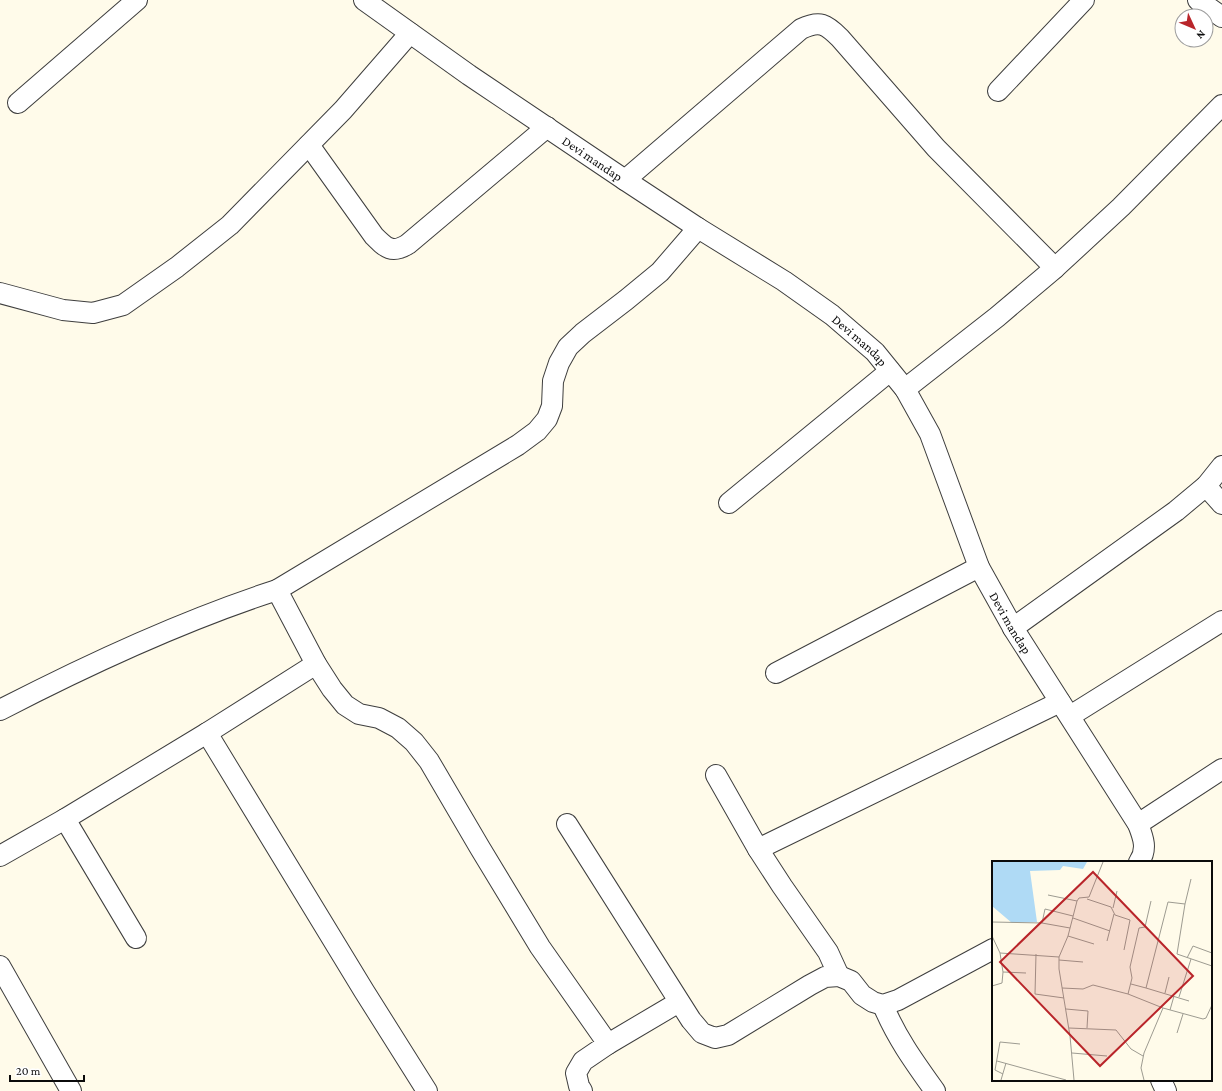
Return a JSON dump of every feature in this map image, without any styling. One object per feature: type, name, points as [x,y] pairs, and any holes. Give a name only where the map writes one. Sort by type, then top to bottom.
[{"type":"street","points":[[18,103],[137,0]]},
{"type":"street","name":"Devi mandap","points":[[364,0],[469,75],[625,180],[698,228],[784,281],[832,315],[875,352],[905,389],[930,434],[979,567],[1013,628],[1138,824],[1143,839],[1144,855],[1140,861]]},
{"type":"street","points":[[998,91],[1084,0]]},
{"type":"street","points":[[1204,2],[1222,17]]},
{"type":"street","points":[[625,180],[801,29],[820,23],[830,28],[840,38],[936,148],[1055,268]]},
{"type":"street","points":[[0,293],[63,310],[93,313],[123,305],[177,267],[230,225],[343,110],[410,33]]},
{"type":"street","points":[[905,389],[997,317],[1055,268],[1121,207],[1222,105]]},
{"type":"street","points":[[309,145],[374,236],[383,245],[391,249],[400,249],[408,244],[547,127]]},
{"type":"street","points":[[0,710],[50,684],[152,638],[226,607],[277,590],[518,445],[537,431],[547,419],[552,406],[553,381],[558,363],[568,347],[583,333],[660,272],[698,228]]},
{"type":"street","points":[[729,503],[890,371]]},
{"type":"street","points":[[1013,628],[1176,511],[1206,486],[1222,466]]},
{"type":"street","points":[[1206,486],[1222,504]]},
{"type":"street","points":[[776,674],[979,567]]},
{"type":"street","points":[[277,590],[316,664],[332,689],[345,705],[359,714],[379,718],[398,728],[414,742],[429,761],[540,947],[608,1044]]},
{"type":"street","points":[[758,849],[1065,709],[1222,621]]},
{"type":"street","points":[[0,856],[65,819],[207,733],[316,664]]},
{"type":"street","points":[[207,733],[427,1091]]},
{"type":"street","points":[[1138,824],[1222,769]]},
{"type":"street","points":[[716,775],[758,849],[828,952],[839,976]]},
{"type":"street","points":[[65,819],[136,938]]},
{"type":"street","points":[[567,824],[691,1020],[702,1033],[715,1038],[728,1034],[825,977],[839,976],[851,982],[862,995],[873,1002],[883,1005],[898,1000],[992,949]]},
{"type":"street","points":[[0,966],[71,1091]]},
{"type":"street","points":[[582,1091],[579,1086],[576,1073],[583,1061],[608,1044],[679,1002]]},
{"type":"street","points":[[883,1005],[890,1023],[902,1045],[935,1091]]},
{"type":"street","points":[[1161,1081],[1166,1091]]}]
